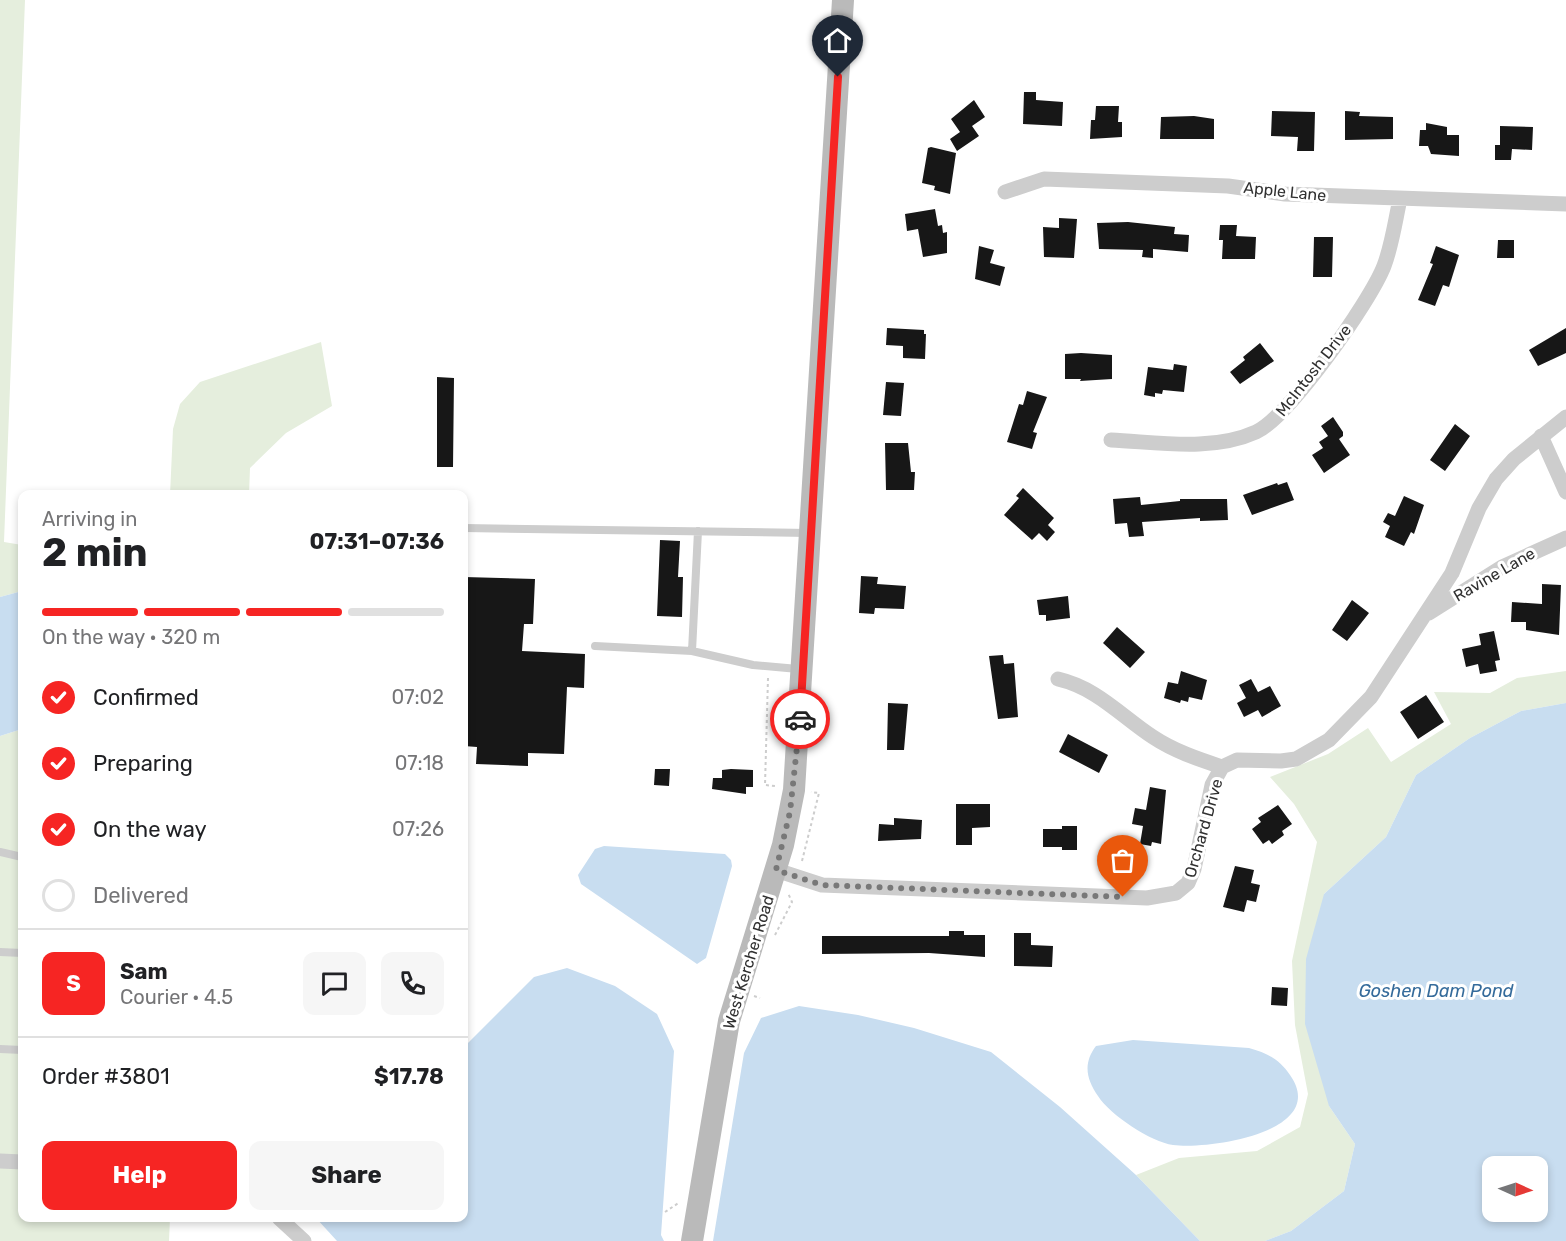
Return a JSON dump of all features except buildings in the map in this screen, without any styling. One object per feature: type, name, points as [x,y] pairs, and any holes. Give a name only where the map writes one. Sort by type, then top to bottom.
[{"type":"main road","name":"West Kercher Road","points":[[692,1241],[729,1021],[776,870],[794,790],[843,0]]},
{"type":"street","name":"Apple Lane","points":[[1005,192],[1044,179],[1228,186],[1285,194],[1566,204]]},
{"type":"street","name":"McIntosh Drive","points":[[1111,440],[1215,442],[1257,432],[1272,422],[1298,394],[1375,286],[1390,247],[1400,199]]},
{"type":"street","name":"Orchard Drive","points":[[776,870],[822,885],[1164,897],[1176,892],[1188,883],[1194,869],[1212,785],[1222,767],[1238,760],[1296,759],[1329,740],[1371,698],[1452,573],[1486,494],[1514,459],[1566,417]]},
{"type":"street","points":[[1541,436],[1566,492]]},
{"type":"street","name":"Ravine Lane","points":[[1424,616],[1502,567],[1566,538]]},
{"type":"street","points":[[1058,679],[1079,684],[1099,696],[1154,738],[1222,767]]},
{"type":"street","points":[[0,1161],[18,1162]]},
{"type":"street","points":[[284,1228],[304,1241]]},
{"type":"lane","points":[[468,528],[810,533]]},
{"type":"lane","points":[[692,651],[698,531]]},
{"type":"lane","points":[[595,646],[692,651],[769,666],[802,669]]},
{"type":"lane","points":[[0,852],[18,856]]},
{"type":"lane","points":[[0,952],[18,953]]},
{"type":"lane","points":[[0,1049],[18,1050]]},
{"type":"path","points":[[769,666],[765,785],[775,786]]},
{"type":"path","points":[[802,861],[819,793],[810,792]]},
{"type":"green space","points":[[0,0],[25,0],[4,542],[18,544],[18,592],[0,597]]},
{"type":"green space","points":[[321,342],[332,406],[286,433],[250,468],[249,490],[170,490],[173,429],[180,404],[200,382]]},
{"type":"green space","points":[[1566,671],[1566,703],[1521,711],[1470,738],[1416,775],[1386,837],[1324,894],[1329,1106],[1355,1144],[1344,1191],[1291,1231],[1265,1241],[1200,1241],[1136,1175],[1179,1158],[1257,1151],[1300,1127],[1308,1094],[1295,1025],[1292,961],[1317,842],[1294,804],[1270,777],[1328,754],[1368,728],[1391,762],[1451,724],[1434,692],[1490,693],[1517,678]]},
{"type":"green space","points":[[18,730],[18,1222],[170,1222],[169,1241],[0,1241],[0,736]]},
{"type":"water","points":[[18,592],[18,730],[0,736],[0,597]]},
{"type":"water","name":"Goshen Dam Pond","points":[[1566,703],[1566,1241],[1265,1241],[1291,1231],[1344,1191],[1355,1144],[1329,1106],[1305,1024],[1306,959],[1324,894],[1386,837],[1416,775],[1470,738],[1521,711]]},
{"type":"water","points":[[604,846],[725,854],[731,860],[732,866],[706,958],[697,964],[581,884],[578,875],[595,849]]},
{"type":"water","points":[[567,968],[615,986],[657,1014],[674,1051],[661,1235],[664,1241],[337,1241],[320,1222],[468,1222],[468,1043],[534,977]]},
{"type":"water","points":[[799,1006],[858,1015],[914,1028],[991,1052],[1060,1107],[1136,1175],[1200,1241],[713,1241],[744,1053],[761,1018]]},
{"type":"water","points":[[1133,1040],[1249,1048],[1261,1052],[1272,1057],[1290,1075],[1298,1095],[1294,1111],[1280,1124],[1236,1140],[1190,1146],[1173,1145],[1154,1139],[1132,1127],[1112,1111],[1098,1096],[1089,1077],[1089,1059],[1096,1046]]},
{"type":"way so far","points":[[800,719],[794,790],[776,870],[794,878],[822,885],[1123,897]]},
{"type":"route","points":[[800,719],[838,77]]}]
